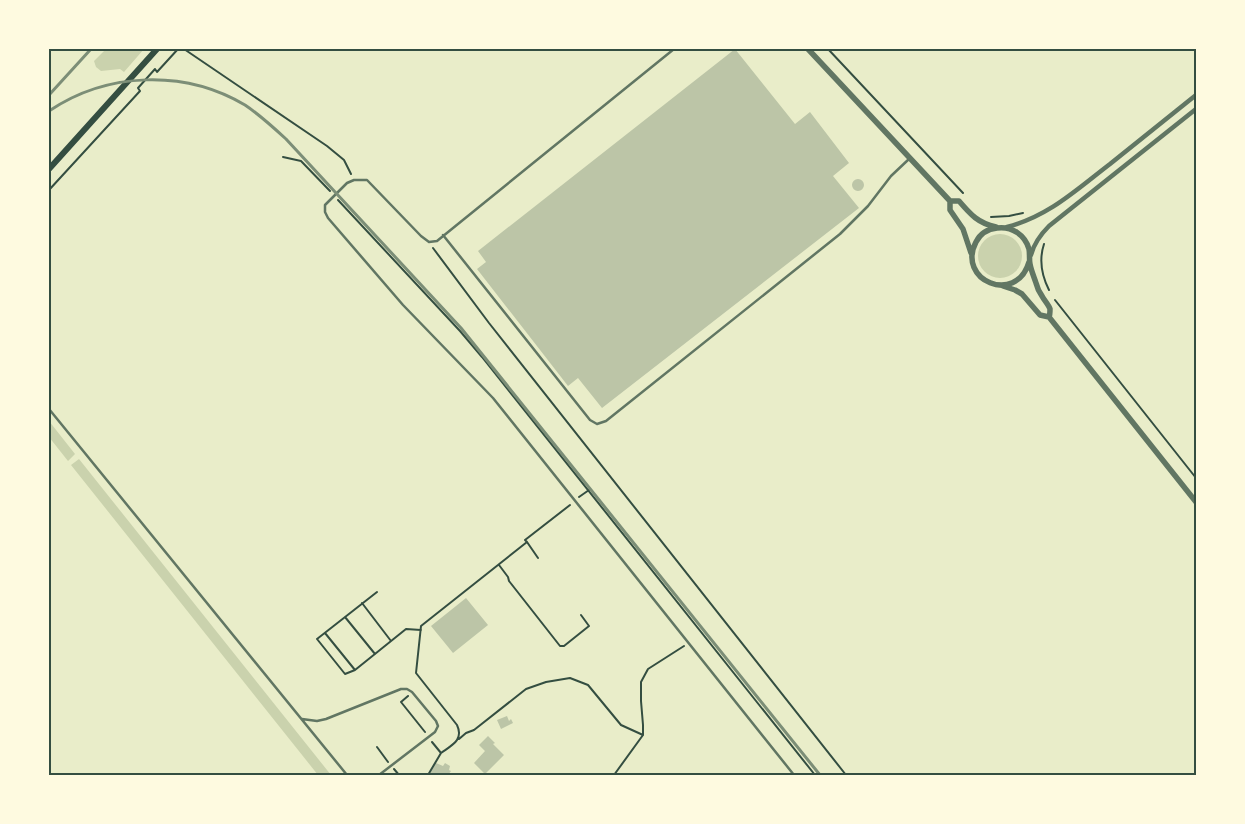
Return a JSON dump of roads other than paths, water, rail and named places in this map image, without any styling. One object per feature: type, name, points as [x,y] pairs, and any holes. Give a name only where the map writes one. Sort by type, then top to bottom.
[{"type":"main road","points":[[49,169],[157,49]]},
{"type":"street","points":[[808,49],[950,201],[950,210],[963,229],[977,272],[983,280],[992,284],[1011,284],[1020,279],[1026,271],[1035,243],[1042,234],[1073,206],[1196,109]]},
{"type":"street","points":[[972,260],[972,251],[978,239],[988,231],[1030,220],[1048,211],[1196,95]]},
{"type":"street","points":[[950,201],[959,201],[971,215],[981,222],[1017,232],[1024,239],[1029,250],[1030,261],[1039,291],[1050,308],[1050,317],[1196,502]]},
{"type":"street","points":[[1002,285],[1022,294],[1040,315],[1050,317]]},
{"type":"lane","points":[[674,49],[437,241],[429,242],[421,236],[366,180],[354,180],[347,183],[325,205],[325,212],[328,218],[403,305],[493,398],[794,775]]},
{"type":"lane","points":[[443,235],[590,420],[597,424],[606,421],[840,234],[868,206],[891,176],[910,158]]},
{"type":"lane","points":[[49,409],[347,775]]},
{"type":"lane","points":[[302,719],[326,720],[401,689],[407,689],[412,692],[438,726],[435,732],[379,775]]},
{"type":"railway","points":[[49,95],[91,49]]},
{"type":"railway","points":[[49,111],[72,98],[120,82],[171,81],[197,85],[221,93],[245,105],[266,121],[286,139],[461,328],[820,775]]}]
